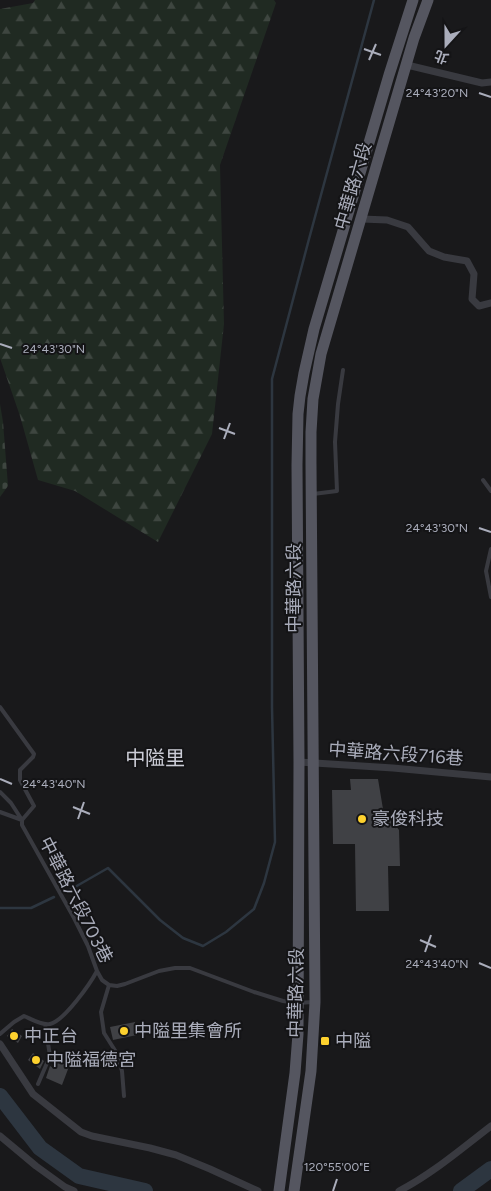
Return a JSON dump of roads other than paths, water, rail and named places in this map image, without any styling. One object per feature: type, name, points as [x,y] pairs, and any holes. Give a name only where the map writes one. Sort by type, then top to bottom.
[{"type":"main road","name":"中華路六段","points":[[278,1191],[295,1073],[298,1034],[297,465],[300,396],[312,337],[385,86],[414,0]]},
{"type":"main road","name":"中華路六段","points":[[294,1191],[311,1071],[315,1002],[311,495],[313,399],[328,328],[362,219],[414,38],[428,0]]},
{"type":"main road","points":[[385,86],[399,91]]},
{"type":"street","points":[[407,65],[482,83],[491,82]]},
{"type":"street","points":[[362,219],[387,220],[408,227],[429,251],[444,257],[467,261],[474,274],[472,299],[479,306],[491,302]]},
{"type":"street","name":"中華路六段716巷","points":[[299,762],[491,777]]},
{"type":"street","points":[[1,1049],[32,1094],[81,1132],[176,1155],[258,1191]]},
{"type":"street","points":[[399,1191],[414,1183],[491,1126]]},
{"type":"street","points":[[0,1136],[50,1177],[74,1191]]},
{"type":"lane","points":[[311,495],[337,491],[336,442],[338,404],[343,370]]},
{"type":"lane","points":[[482,480],[491,491]]},
{"type":"lane","points":[[491,549],[486,571],[491,598]]},
{"type":"lane","points":[[0,708],[34,754],[20,770],[20,780],[34,806],[22,820],[0,812]]},
{"type":"lane","name":"中華路六段703巷","points":[[0,792],[11,803],[22,820],[22,825],[74,918],[102,980],[117,986],[167,969],[190,968],[283,1001],[298,1003],[315,1002]]},
{"type":"lane","points":[[0,1034],[24,1016],[50,1025],[57,1021],[82,993],[97,971]]},
{"type":"lane","points":[[109,984],[101,1012],[104,1033],[116,1052],[122,1071],[124,1096]]},
{"type":"lane","points":[[38,1084],[50,1056],[45,1024]]},
{"type":"waterway","points":[[68,891],[108,868],[160,920],[183,938],[203,946],[226,932],[254,909],[264,883],[275,842],[272,707],[272,379],[374,0]]},
{"type":"waterway","points":[[0,908],[31,908],[54,897]]},
{"type":"waterway","points":[[0,1096],[40,1148],[79,1176],[145,1191]]},
{"type":"waterway","points":[[461,1191],[491,1169]]},
{"type":"place","name":"豪俊科技","points":[[362,819]]},
{"type":"place","name":"中隘里集會所","points":[[124,1031]]},
{"type":"place","name":"中正台","points":[[14,1036]]},
{"type":"place","name":"中隘","points":[[325,1041]]},
{"type":"place","name":"中隘福德宮","points":[[36,1060]]},
{"type":"district","name":"中隘里","points":[[155,758]]}]
